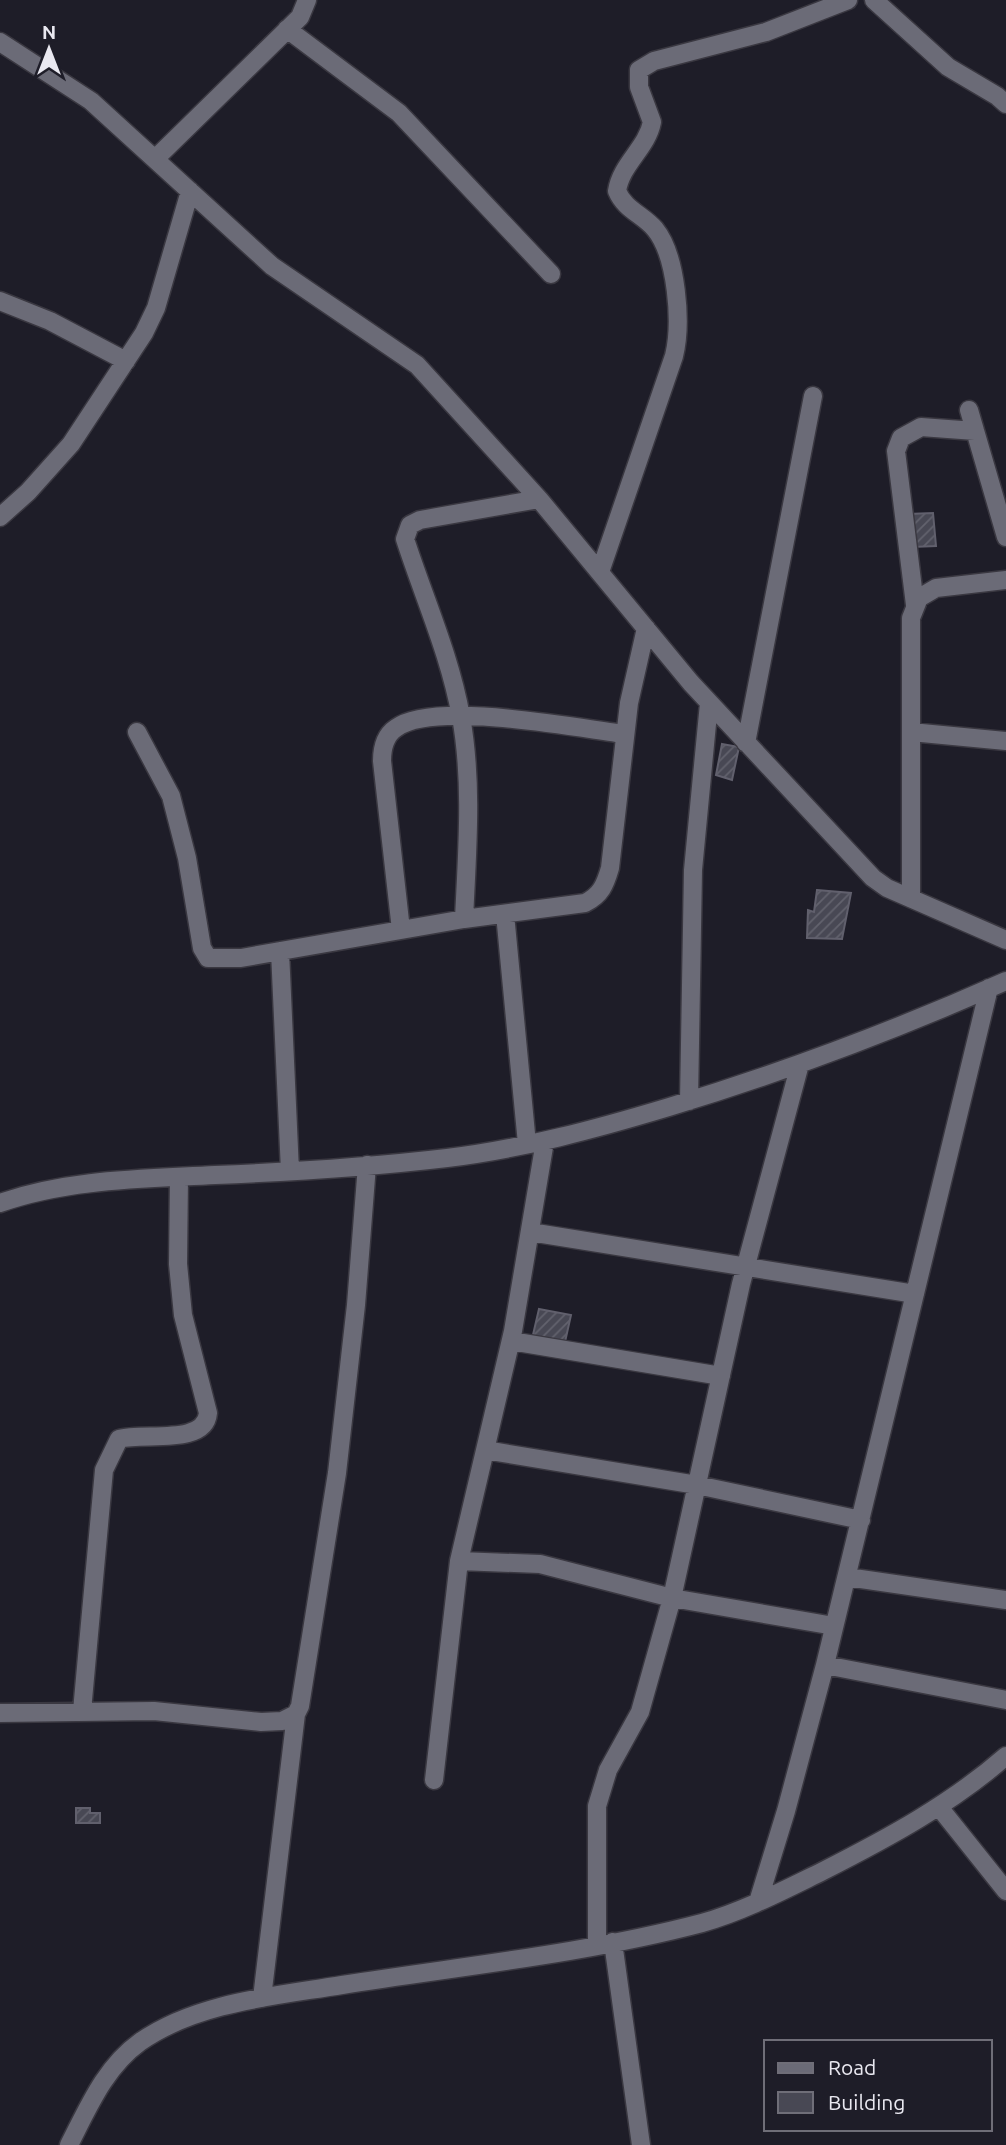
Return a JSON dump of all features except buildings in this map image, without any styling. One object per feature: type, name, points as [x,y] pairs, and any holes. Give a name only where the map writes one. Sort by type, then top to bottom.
[{"type":"street","points":[[155,159],[287,29],[306,9],[307,0]]},
{"type":"street","points":[[600,572],[674,356],[679,324],[663,241],[652,225],[629,210],[617,191],[619,179],[646,140],[652,122],[639,86],[639,70],[654,61],[766,32],[823,4],[848,0]]},
{"type":"street","points":[[874,0],[948,67],[1006,104]]},
{"type":"street","points":[[287,29],[399,113],[551,274]]},
{"type":"street","points":[[0,42],[91,102],[272,267],[417,365],[538,499],[709,703],[861,867],[887,888],[1006,940]]},
{"type":"street","points":[[0,517],[28,492],[71,444],[127,361],[156,308],[190,191]]},
{"type":"street","points":[[0,301],[50,321],[127,361]]},
{"type":"street","points":[[746,743],[813,397]]},
{"type":"street","points":[[969,410],[1006,537]]},
{"type":"street","points":[[915,604],[896,452],[901,438],[921,427],[975,431]]},
{"type":"street","points":[[464,919],[467,790],[461,714],[444,649],[405,539],[407,531],[420,520],[538,499]]},
{"type":"street","points":[[911,898],[911,618],[915,604],[925,591],[936,588],[1006,580]]},
{"type":"street","points":[[138,732],[170,796],[187,858],[202,948],[208,958],[220,960],[464,919],[585,903],[595,898],[605,886],[610,868],[625,734],[637,660],[646,628]]},
{"type":"street","points":[[688,1101],[693,870],[709,703]]},
{"type":"street","points":[[401,930],[382,750],[386,739],[396,728],[420,719],[461,714],[625,734]]},
{"type":"street","points":[[911,732],[1006,741]]},
{"type":"street","points":[[434,1780],[459,1561],[511,1341],[530,1232],[536,1142],[505,914]]},
{"type":"street","points":[[281,951],[290,1171]]},
{"type":"street","points":[[0,1203],[65,1187],[448,1158],[536,1142],[688,1101],[800,1064],[1006,981]]},
{"type":"street","points":[[758,1902],[825,1665],[989,988]]},
{"type":"street","points":[[641,2145],[605,1944],[597,1806],[608,1770],[640,1712],[672,1598],[745,1267],[800,1064]]},
{"type":"street","points":[[262,1998],[296,1714],[300,1706],[337,1473],[356,1305],[367,1165]]},
{"type":"street","points":[[82,1711],[104,1470],[111,1451],[120,1439],[189,1434],[201,1430],[207,1423],[208,1413],[183,1315],[177,1264],[179,1177]]},
{"type":"street","points":[[530,1232],[915,1294]]},
{"type":"street","points":[[511,1341],[721,1376]]},
{"type":"street","points":[[485,1450],[697,1485],[860,1520]]},
{"type":"street","points":[[459,1561],[540,1564],[672,1598],[834,1626]]},
{"type":"street","points":[[847,1577],[1006,1600]]},
{"type":"street","points":[[825,1665],[1006,1700]]},
{"type":"street","points":[[0,1713],[154,1711],[261,1722],[282,1721],[296,1714]]},
{"type":"street","points":[[69,2145],[96,2091],[113,2067],[139,2043],[183,2020],[262,1998],[605,1944],[702,1922],[758,1902],[882,1840],[939,1807],[1006,1756]]},
{"type":"street","points":[[939,1807],[1006,1891]]}]
